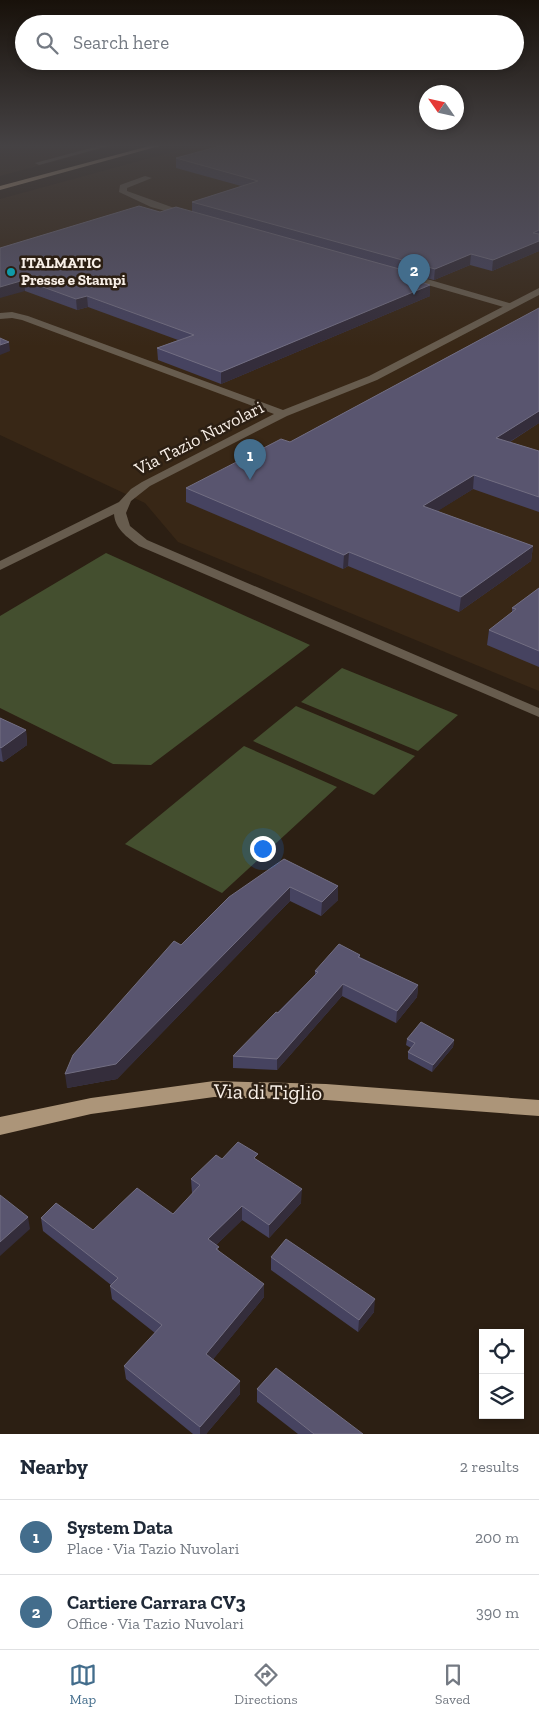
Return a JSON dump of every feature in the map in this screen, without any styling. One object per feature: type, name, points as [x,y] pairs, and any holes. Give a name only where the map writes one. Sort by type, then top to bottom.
[{"type":"main road","name":"Via di Tiglio","points":[[0,1126],[91,1106],[214,1089],[326,1092],[539,1108]]},
{"type":"street","points":[[176,212],[199,219]]},
{"type":"street","points":[[396,273],[510,306]]},
{"type":"street","name":"Via Tazio Nuvolari","points":[[0,566],[122,505],[135,491],[146,484],[283,414],[373,378],[539,291]]},
{"type":"street","points":[[0,316],[12,315],[25,318],[283,414]]},
{"type":"street","points":[[122,505],[118,514],[120,523],[130,534],[143,543],[539,713]]},
{"type":"shaded area","points":[[0,212],[539,212],[539,691],[178,542],[145,503],[0,435]]},
{"type":"green space","points":[[106,553],[310,645],[151,765],[113,764],[0,708],[0,616]]},
{"type":"green space","points":[[342,668],[458,715],[418,751],[301,702]]},
{"type":"green space","points":[[296,706],[415,756],[374,795],[253,741]]},
{"type":"green space","points":[[244,746],[337,787],[222,893],[125,844]]},
{"type":"building","points":[[119,212],[194,212],[421,275],[412,279],[430,285],[221,372],[157,348],[194,335],[87,296],[76,299],[24,280],[0,287],[0,248]]},
{"type":"building","points":[[228,212],[539,212],[539,230],[533,233],[539,234],[539,241],[493,260],[471,254],[435,269]]},
{"type":"building","points":[[539,308],[539,411],[496,438],[539,451],[539,497],[474,475],[423,506],[533,546],[461,597],[349,552],[344,555],[186,488],[281,439],[290,442]]},
{"type":"building","points":[[0,338],[9,342],[0,345]]},
{"type":"building","points":[[539,588],[539,651],[489,630],[516,609],[512,608]]},
{"type":"building","points":[[0,718],[26,730],[1,748],[0,747]]},
{"type":"building","points":[[284,859],[338,886],[322,902],[290,887],[116,1064],[65,1074],[73,1055],[174,941],[181,945],[229,897]]},
{"type":"building","points":[[339,944],[360,955],[358,957],[418,985],[397,1011],[343,984],[277,1059],[233,1056],[318,972],[315,971]]},
{"type":"building","points":[[421,1022],[454,1040],[433,1065],[408,1052],[415,1043],[407,1039]]},
{"type":"building","points":[[238,1142],[258,1154],[254,1158],[302,1189],[269,1225],[242,1206],[208,1239],[219,1247],[216,1249],[264,1284],[206,1354],[240,1381],[200,1427],[124,1366],[162,1325],[110,1286],[118,1278],[41,1218],[56,1203],[93,1230],[137,1188],[173,1214],[200,1185],[191,1179],[216,1155],[222,1159]]},
{"type":"building","points":[[0,1195],[28,1217],[0,1242]]},
{"type":"building","points":[[286,1239],[375,1299],[359,1320],[271,1257]]},
{"type":"building","points":[[276,1368],[363,1434],[314,1434],[257,1389]]},
{"type":"place","name":"ITALMATIC Presse e Stampi","points":[[11,272]]},
{"type":"place","name":"Cartiere Carrara CV3","points":[[414,295]]},
{"type":"place","name":"System Data","points":[[250,480]]}]
